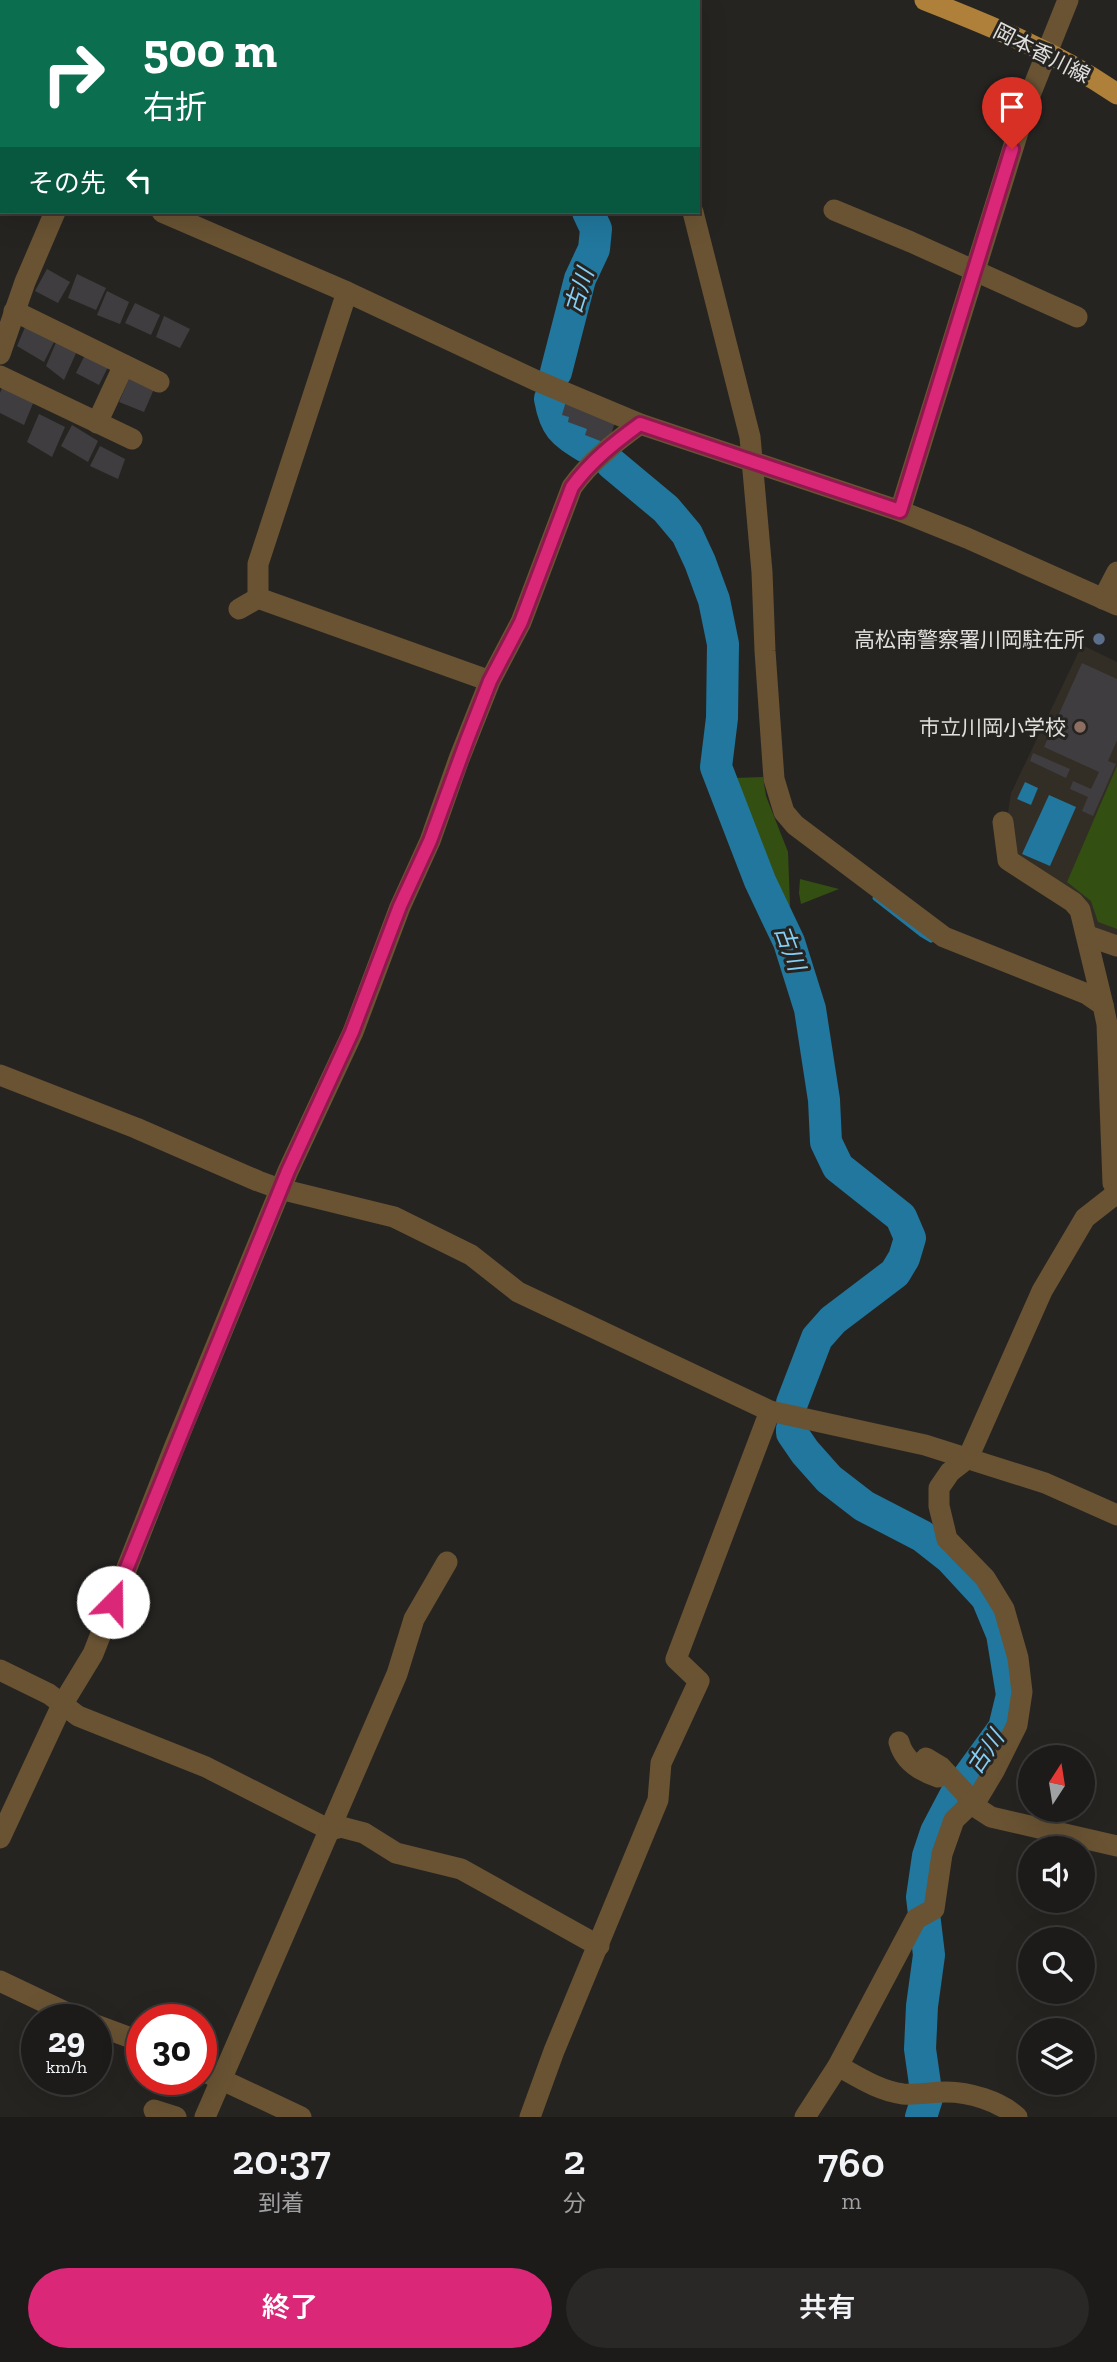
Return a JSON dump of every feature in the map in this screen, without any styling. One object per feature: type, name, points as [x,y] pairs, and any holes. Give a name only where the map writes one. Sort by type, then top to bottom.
[{"type":"main road","name":"岡本香川線","points":[[925,0],[1046,52],[1117,94]]},
{"type":"street","points":[[900,511],[1028,100],[1068,0]]},
{"type":"street","points":[[834,210],[1077,317]]},
{"type":"street","points":[[0,354],[14,311],[53,214]]},
{"type":"street","points":[[167,214],[347,292],[535,380],[640,424],[900,511],[1110,602],[1117,572]]},
{"type":"street","points":[[694,214],[750,437],[754,464],[774,779],[784,812],[795,825],[944,937],[1087,994],[1103,1005]]},
{"type":"street","points":[[258,598],[258,564],[347,292]]},
{"type":"street","points":[[14,311],[159,382]]},
{"type":"street","points":[[97,423],[124,365]]},
{"type":"street","points":[[0,376],[132,439]]},
{"type":"street","points":[[0,1838],[62,1705],[93,1654],[280,1189],[352,1032],[400,906],[430,841],[490,681],[521,622],[572,487],[585,469],[640,424]]},
{"type":"street","points":[[239,609],[258,598],[490,681]]},
{"type":"street","points":[[926,1758],[941,1767],[964,1794],[979,1796],[1017,1725],[1022,1692],[1018,1658],[1004,1609],[985,1578],[947,1539],[939,1506],[939,1488],[950,1472],[968,1458],[1042,1291],[1085,1218],[1117,1192],[1114,1183],[1107,1024],[1080,910],[1073,902],[1008,860],[1003,822]]},
{"type":"street","points":[[1088,936],[1117,946]]},
{"type":"street","points":[[0,1075],[136,1128],[280,1189],[394,1217],[471,1255],[518,1292],[770,1411],[925,1445],[1045,1483],[1117,1515]]},
{"type":"street","points":[[530,2117],[554,2051],[658,1800],[661,1763],[699,1681],[676,1659],[770,1411]]},
{"type":"street","points":[[217,2061],[330,1830],[397,1674],[414,1619],[447,1562]]},
{"type":"street","points":[[0,1670],[49,1694],[78,1716],[206,1766],[330,1830],[341,1827],[363,1833],[397,1853],[461,1869],[599,1946]]},
{"type":"street","points":[[899,1742],[901,1752],[912,1764],[964,1794],[991,1816],[1117,1846]]},
{"type":"street","points":[[805,2117],[838,2066],[925,1914],[942,1854],[964,1794]]},
{"type":"street","points":[[0,1981],[48,2004]]},
{"type":"street","points":[[838,2066],[876,2087],[902,2094],[950,2092],[983,2099],[1017,2117]]},
{"type":"street","points":[[217,2078],[301,2117]]},
{"type":"street","points":[[205,2117],[208,2095]]},
{"type":"street","points":[[154,2110],[176,2117]]},
{"type":"shaded area","name":"市立川岡小学校","points":[[1082,645],[1117,662],[1117,937],[1090,928],[1015,858],[1008,812],[1011,793]]},
{"type":"green space","points":[[1117,766],[1117,929],[1098,922],[1091,901],[1067,882]]},
{"type":"green space","points":[[727,770],[734,778],[763,777],[766,796],[788,852],[790,906],[781,905],[727,781]]},
{"type":"green space","points":[[800,879],[839,889],[801,904]]},
{"type":"water","points":[[1025,782],[1038,788],[1031,805],[1017,799]]},
{"type":"water","points":[[1049,795],[1076,807],[1050,866],[1022,854]]},
{"type":"building","points":[[47,269],[70,282],[58,303],[35,291]]},
{"type":"building","points":[[77,274],[106,288],[96,310],[68,298]]},
{"type":"building","points":[[107,291],[129,302],[120,324],[97,315]]},
{"type":"building","points":[[135,303],[160,315],[151,335],[125,323]]},
{"type":"building","points":[[164,316],[190,329],[180,348],[156,337]]},
{"type":"building","points":[[26,325],[56,338],[44,362],[17,346]]},
{"type":"building","points":[[57,340],[77,351],[64,380],[46,366]]},
{"type":"building","points":[[86,353],[109,365],[99,385],[76,373]]},
{"type":"building","points":[[130,377],[154,389],[144,412],[119,402]]},
{"type":"building","points":[[2,388],[34,401],[24,425],[0,413]]},
{"type":"building","points":[[566,401],[616,419],[608,444],[585,435],[587,429],[568,422],[569,417],[562,415]]},
{"type":"building","points":[[39,414],[65,427],[52,457],[27,442]]},
{"type":"building","points":[[72,425],[98,441],[88,462],[61,446]]},
{"type":"building","points":[[100,446],[125,459],[118,479],[90,466]]},
{"type":"building","points":[[1082,663],[1117,679],[1117,740],[1108,761],[1116,764],[1093,816],[1082,811],[1088,797],[1070,789],[1073,781],[1091,789],[1099,772],[1044,747]]},
{"type":"building","points":[[1033,753],[1070,769],[1066,778],[1030,761]]},
{"type":"waterway","name":"古川","points":[[556,372],[580,279],[594,249],[596,229],[589,214]]},
{"type":"waterway","name":"古川","points":[[550,399],[557,423],[586,447]]},
{"type":"waterway","name":"古川","points":[[612,464],[666,509],[687,534],[700,562],[714,600],[723,644],[722,718],[716,767],[760,881],[789,942],[810,1009],[824,1100],[826,1142],[838,1167],[901,1217],[910,1238],[904,1258],[895,1273],[833,1320],[817,1338],[792,1403]]},
{"type":"waterway","points":[[875,898],[931,940]]},
{"type":"waterway","name":"古川","points":[[792,1429],[805,1452],[829,1479],[864,1506],[922,1536],[950,1558],[987,1598],[1002,1634],[1012,1695],[1004,1728],[956,1794],[936,1832],[928,1856],[922,1897],[929,1955],[922,2006],[920,2049],[927,2098],[921,2117]]},
{"type":"place","name":"高松南警察署川岡駐在所","points":[[1099,639]]},
{"type":"place","name":"市立川岡小学校","points":[[1080,727]]},
{"type":"route","points":[[113,1602],[288,1171],[352,1032],[400,906],[430,841],[490,681],[521,622],[572,487],[585,469],[640,424],[900,511],[1012,149]]}]
